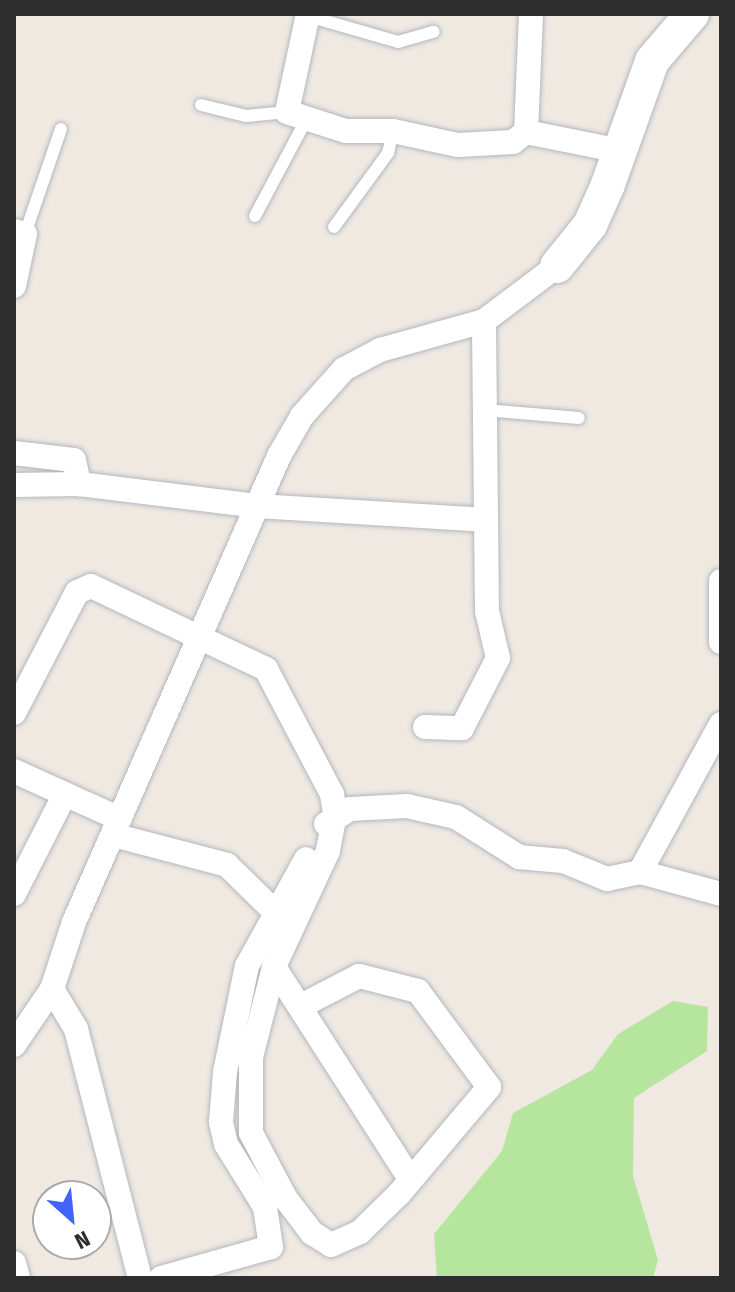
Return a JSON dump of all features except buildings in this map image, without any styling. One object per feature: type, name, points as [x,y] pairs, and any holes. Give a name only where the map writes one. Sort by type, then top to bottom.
[{"type":"street","points":[[526,132],[531,14]]},
{"type":"street","points":[[14,1045],[52,989],[116,827],[257,506],[302,416],[344,369],[380,350],[484,321],[557,266],[590,225],[652,61],[692,14]]},
{"type":"street","points":[[308,15],[297,115],[346,131],[393,131],[458,145],[513,142],[526,132],[620,151]]},
{"type":"street","points":[[14,286],[20,233]]},
{"type":"street","points":[[425,727],[462,728],[498,658],[487,611],[484,321]]},
{"type":"street","points":[[14,453],[74,460],[79,484]]},
{"type":"street","points":[[14,485],[79,484],[257,506],[484,520]]},
{"type":"street","points":[[721,581],[721,642]]},
{"type":"street","points":[[14,713],[77,592],[91,586],[266,669],[332,794],[335,814],[328,851],[274,967],[251,1057],[247,1108],[251,1133],[286,1199],[312,1233],[331,1245],[360,1232],[489,1087],[418,991],[359,976],[301,1006]]},
{"type":"street","points":[[640,872],[721,724]]},
{"type":"street","points":[[14,771],[65,794],[116,827],[227,865],[274,911]]},
{"type":"street","points":[[14,894],[65,794]]},
{"type":"street","points":[[335,814],[407,806],[456,817],[519,857],[563,861],[607,879],[640,872],[721,894]]},
{"type":"street","points":[[161,1278],[271,1247],[265,1207],[226,1144],[221,1122],[247,966],[274,911],[335,814]]},
{"type":"street","points":[[274,967],[410,1179]]},
{"type":"street","points":[[52,989],[76,1029],[140,1278]]},
{"type":"street","points":[[14,1263],[18,1278]]},
{"type":"lane","points":[[308,15],[398,42],[434,32]]},
{"type":"lane","points":[[201,105],[246,116],[297,115],[255,216]]},
{"type":"lane","points":[[20,233],[61,129]]},
{"type":"lane","points":[[334,227],[388,153],[393,131]]},
{"type":"lane","points":[[485,410],[579,418]]},
{"type":"green space","points":[[673,1001],[708,1007],[707,1051],[634,1098],[633,1176],[658,1260],[653,1278],[437,1278],[434,1234],[502,1151],[513,1113],[592,1070],[618,1034]]}]
